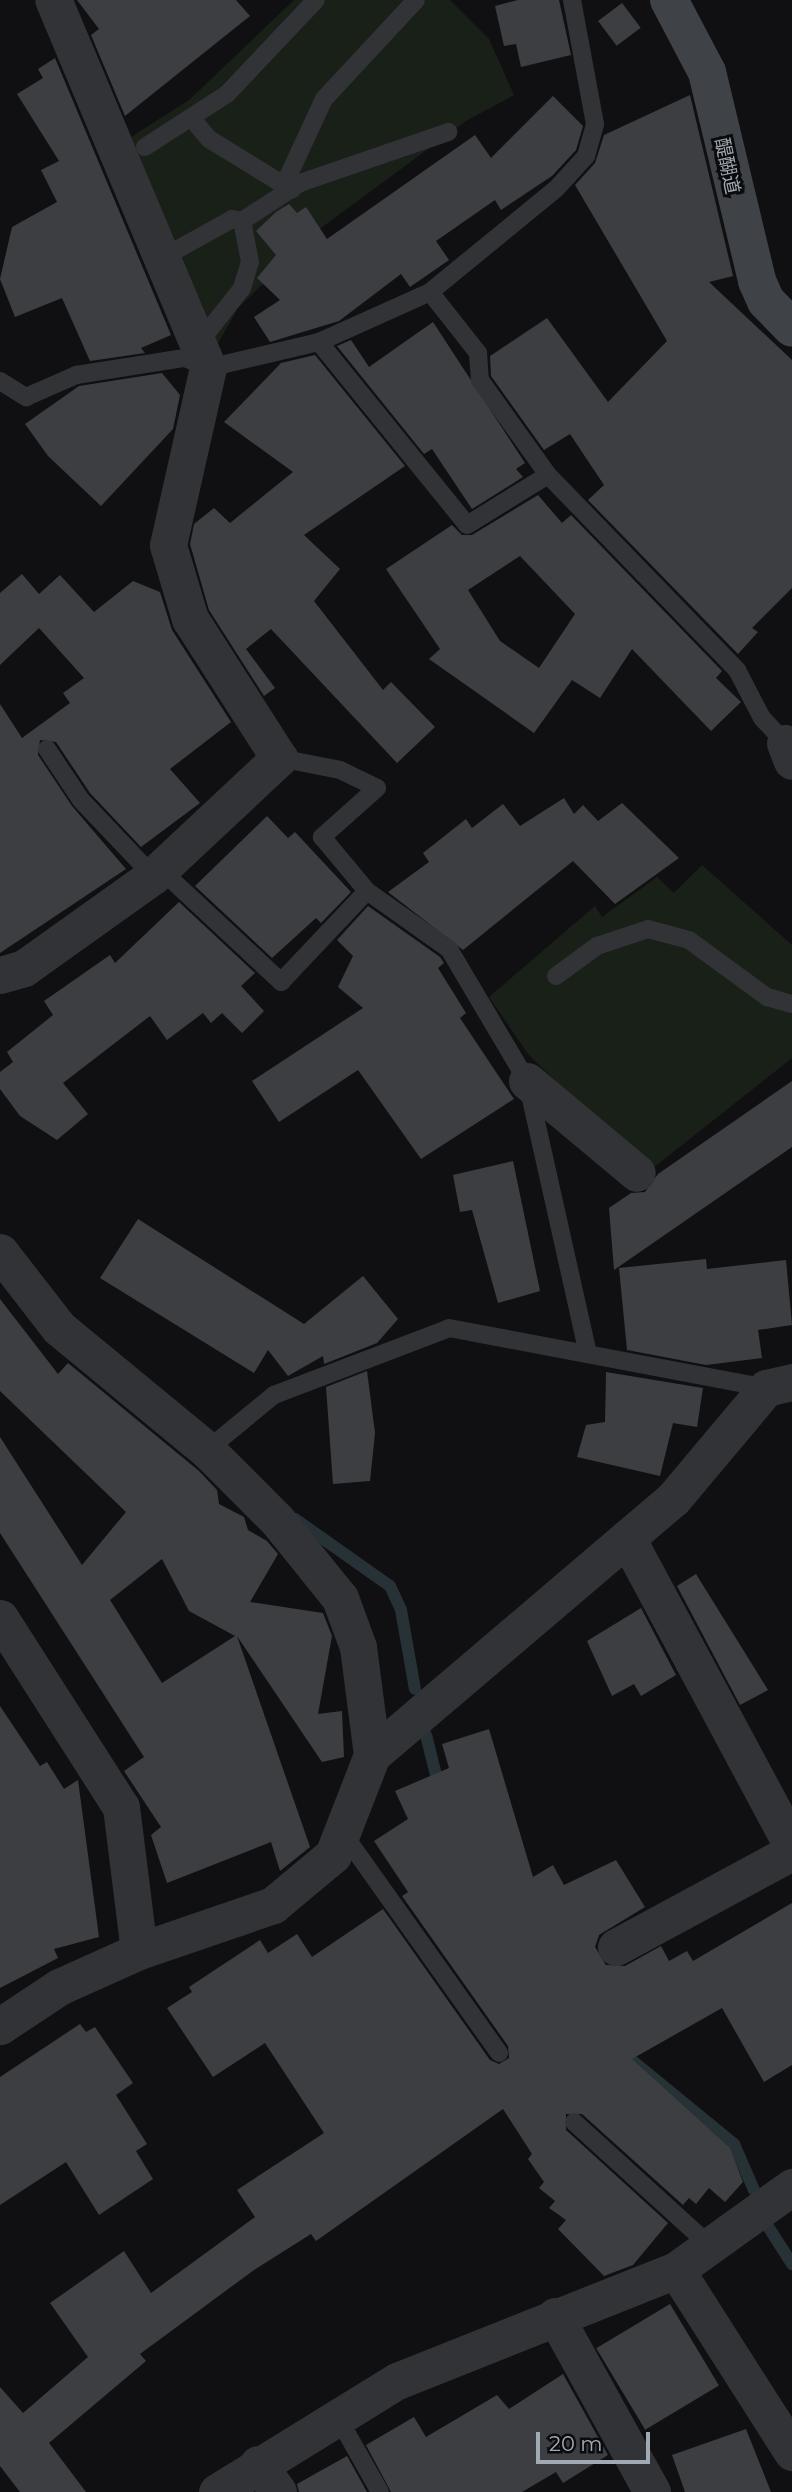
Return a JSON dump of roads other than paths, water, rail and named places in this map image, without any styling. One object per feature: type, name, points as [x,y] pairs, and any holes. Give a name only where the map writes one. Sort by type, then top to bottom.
[{"type":"main road","name":"醍醐道","points":[[668,0],[707,72],[757,281],[766,301],[792,328]]},
{"type":"street","points":[[0,975],[24,968],[157,873],[279,758],[190,619],[168,545],[203,356],[53,0]]},
{"type":"street","points":[[527,1082],[637,1174]]},
{"type":"street","points":[[0,1252],[59,1328],[206,1450],[277,1520],[340,1598],[358,1647],[372,1755]]},
{"type":"street","points":[[0,2026],[59,1987],[139,1951],[273,1905],[333,1855],[372,1755],[673,1499],[779,1385]]},
{"type":"street","points":[[627,1538],[792,1846]]},
{"type":"street","points":[[0,1618],[121,1807],[139,1951]]},
{"type":"street","points":[[616,1947],[792,1852]]},
{"type":"street","points":[[217,2492],[268,2478],[337,2416],[397,2381],[676,2270],[707,2243],[792,2187]]},
{"type":"street","points":[[676,2270],[792,2452]]},
{"type":"street","points":[[555,2316],[653,2492]]},
{"type":"lane","points":[[145,147],[193,120],[227,94],[316,0]]},
{"type":"lane","points":[[289,187],[324,99],[416,0]]},
{"type":"lane","points":[[0,380],[26,397],[76,375],[185,358],[319,342],[430,292],[556,189],[586,156],[595,124],[572,0]]},
{"type":"lane","points":[[193,120],[209,139],[289,187]]},
{"type":"lane","points":[[162,258],[232,219],[242,221],[289,187],[448,132]]},
{"type":"lane","points":[[203,356],[242,288],[250,262],[242,221]]},
{"type":"lane","points":[[430,292],[478,353],[480,380],[548,475],[737,670],[762,718],[789,752]]},
{"type":"lane","points":[[319,342],[467,525],[548,475]]},
{"type":"lane","points":[[47,749],[81,800],[157,873],[281,982],[367,891]]},
{"type":"lane","points":[[279,758],[340,769],[377,788],[322,837],[367,891],[449,949],[527,1082],[588,1353]]},
{"type":"lane","points":[[556,976],[597,946],[648,929],[689,940],[767,997],[792,1004]]},
{"type":"lane","points":[[206,1450],[274,1395],[449,1328],[779,1385]]},
{"type":"lane","points":[[342,1832],[499,2053]]},
{"type":"lane","points":[[574,2122],[707,2243]]},
{"type":"lane","points":[[337,2416],[380,2492]]},
{"type":"waterway","points":[[295,1519],[390,1586],[401,1610],[415,1689]]},
{"type":"waterway","points":[[426,1735],[439,1787]]},
{"type":"waterway","points":[[624,2054],[734,2144],[754,2190]]},
{"type":"waterway","points":[[769,2228],[792,2264]]}]
